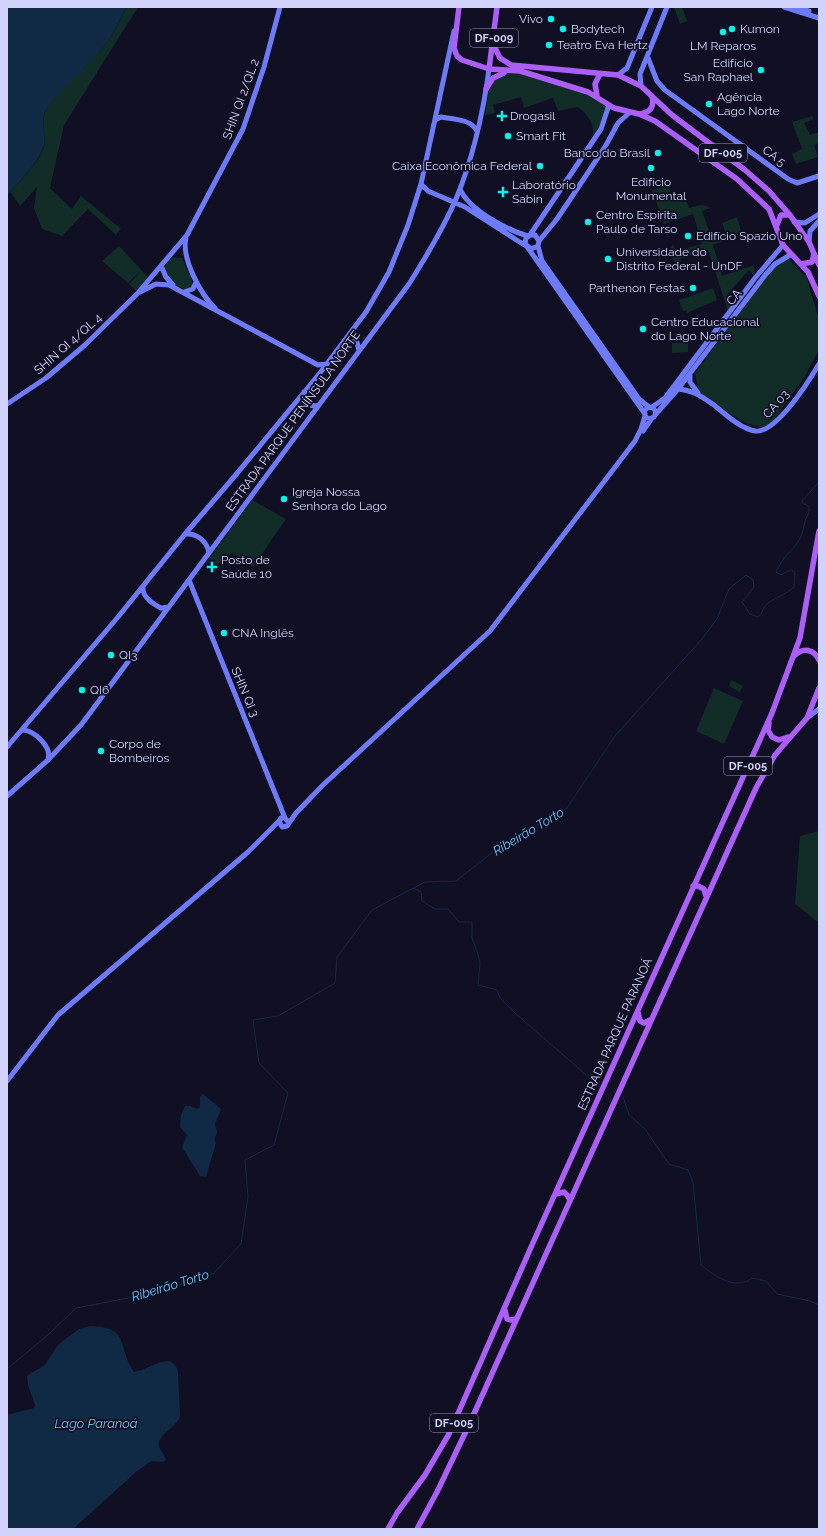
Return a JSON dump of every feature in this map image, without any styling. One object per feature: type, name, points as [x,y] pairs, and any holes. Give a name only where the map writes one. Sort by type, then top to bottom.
[{"type":"main road","name":"ESTRADA PARQUE PENÍNSULA NORTE","points":[[456,20],[459,7]]},
{"type":"main road","name":"ESTRADA PARQUE PENÍNSULA NORTE","points":[[489,69],[497,7]]},
{"type":"main road","points":[[456,20],[454,48],[457,56],[467,62],[489,69]]},
{"type":"main road","name":"DF-005","points":[[493,44],[500,58],[511,65],[618,75],[641,86],[672,115],[764,186],[790,215],[814,252],[819,265]]},
{"type":"main road","name":"DF-005","points":[[489,69],[520,71],[581,88],[609,105],[629,113],[639,114],[664,127],[737,179],[765,204],[777,225],[783,245],[790,255],[801,264],[813,280],[819,296]]},
{"type":"main road","points":[[486,90],[497,75],[512,71]]},
{"type":"main road","points":[[598,97],[594,84],[600,74]]},
{"type":"main road","points":[[639,114],[646,113],[651,110],[653,103],[652,96]]},
{"type":"main road","points":[[777,225],[781,215],[790,215]]},
{"type":"main road","points":[[801,264],[812,262],[814,252]]},
{"type":"main road","name":"ESTRADA PARQUE PARANOÁ","points":[[388,1529],[397,1513],[429,1469],[446,1439],[608,1080],[693,886],[772,713],[801,634],[819,531]]},
{"type":"main road","points":[[794,656],[799,652],[806,650],[815,653],[819,660]]},
{"type":"main road","name":"DF-005","points":[[417,1529],[454,1457],[706,896],[764,773],[775,755],[807,718],[819,688]]},
{"type":"main road","points":[[772,713],[768,730],[772,737],[782,740],[793,734]]},
{"type":"main road","points":[[693,886],[698,886],[704,889],[706,896]]},
{"type":"main road","points":[[638,1012],[640,1021],[644,1023],[650,1020]]},
{"type":"main road","points":[[556,1194],[564,1192],[570,1201]]},
{"type":"main road","points":[[505,1307],[507,1318],[511,1320],[516,1319]]},
{"type":"street","name":"SHIN QI 2/QL 2","points":[[172,253],[187,235],[243,129],[264,67],[280,7]]},
{"type":"street","points":[[618,75],[627,68],[652,7]]},
{"type":"street","points":[[641,86],[640,74],[644,68],[667,7]]},
{"type":"street","points":[[784,7],[819,18]]},
{"type":"street","points":[[797,7],[819,15]]},
{"type":"street","name":"ESTRADA PARQUE PENÍNSULA NORTE","points":[[7,747],[143,587],[185,534],[234,478],[320,373],[366,312],[389,272],[408,225],[421,184],[456,20]]},
{"type":"street","name":"CA 5","points":[[648,58],[660,86],[788,179],[797,183],[819,176]]},
{"type":"street","points":[[644,68],[647,65],[651,67]]},
{"type":"street","name":"ESTRADA PARQUE PENÍNSULA NORTE","points":[[7,796],[48,760],[81,725],[409,284],[450,211],[460,189],[478,131],[489,69]]},
{"type":"street","points":[[421,184],[428,191],[455,201],[528,247],[534,249],[557,219],[594,152],[609,105]]},
{"type":"street","points":[[460,189],[468,202],[500,224],[512,231],[529,235],[535,235],[539,243],[542,261],[639,399],[655,410],[654,416],[645,415],[525,241],[529,235],[594,152],[618,123],[629,113]]},
{"type":"street","points":[[434,122],[436,118],[441,117],[455,119],[471,124],[478,131]]},
{"type":"street","points":[[450,211],[457,206],[465,207]]},
{"type":"street","points":[[794,222],[805,223],[819,214]]},
{"type":"street","points":[[808,242],[810,231],[819,221]]},
{"type":"street","name":"SHIN QI 2/QL 2","points":[[187,235],[185,248],[188,259]]},
{"type":"street","name":"CA","points":[[650,407],[665,398],[750,284],[783,245]]},
{"type":"street","points":[[172,253],[182,253],[188,259]]},
{"type":"street","name":"SHIN QI 4/QL 4","points":[[7,404],[61,366],[90,340],[137,294],[172,253]]},
{"type":"street","name":"CA","points":[[267,835],[284,820],[296,813],[334,774],[490,631],[639,435],[678,389],[766,274],[775,264],[790,255]]},
{"type":"street","name":"SHIN QI 4/QL 4","points":[[188,259],[196,282],[205,299],[217,310]]},
{"type":"street","points":[[161,266],[166,277],[176,287]]},
{"type":"street","points":[[184,292],[193,289],[196,282]]},
{"type":"street","name":"SHIN QI 4/QL 4","points":[[137,294],[156,284],[165,284],[176,287],[318,365]]},
{"type":"street","points":[[346,340],[356,342],[358,345],[358,352]]},
{"type":"street","points":[[320,373],[318,365],[327,364]]},
{"type":"street","name":"CA 03","points":[[678,389],[688,390],[698,394],[744,427],[756,432],[761,431],[779,420],[819,365]]},
{"type":"street","name":"CA 03","points":[[690,373],[690,382],[698,394]]},
{"type":"street","points":[[304,392],[305,400],[308,404],[311,406],[319,405]]},
{"type":"street","points":[[639,435],[645,410],[650,407]]},
{"type":"street","points":[[185,534],[194,534],[200,538],[206,545],[208,553]]},
{"type":"street","name":"SHIN QI 3","points":[[189,580],[192,591],[278,801],[284,820]]},
{"type":"street","points":[[143,587],[144,595],[153,603],[161,608],[169,607]]},
{"type":"street","points":[[184,587],[192,591]]},
{"type":"street","points":[[807,718],[819,709]]},
{"type":"street","points":[[22,730],[30,732],[47,747],[50,752],[48,760]]},
{"type":"street","points":[[7,1081],[58,1015],[267,835],[282,827],[284,820]]},
{"type":"green space","points":[[126,7],[138,7],[64,125],[50,188],[72,209],[81,196],[121,229],[116,235],[88,209],[62,236],[42,229],[34,208],[37,187],[20,206],[10,192],[33,166],[43,149],[45,139],[43,119],[46,110],[64,87],[108,41]]},
{"type":"green space","points":[[674,7],[682,7],[687,21],[680,24]]},
{"type":"green space","points":[[511,73],[523,74],[590,94],[606,107],[599,127],[591,139],[593,131],[587,115],[577,107],[558,111],[553,98],[524,108],[521,97],[493,105],[495,113],[485,115],[488,94],[493,83],[497,78]]},
{"type":"green space","points":[[812,116],[814,119],[804,123],[810,135],[819,132],[819,143],[814,145],[818,157],[796,164],[792,154],[802,149],[792,122]]},
{"type":"green space","points":[[588,144],[577,160],[573,151],[584,148]]},
{"type":"green space","points":[[668,185],[674,201],[685,196],[689,208],[703,205],[710,208],[702,211],[712,239],[726,234],[722,223],[737,217],[742,234],[713,245],[722,276],[754,265],[755,272],[753,275],[749,270],[727,295],[726,299],[733,303],[728,311],[708,250],[680,259],[681,261],[676,263],[671,257],[673,244],[676,251],[702,244],[693,214],[664,224],[652,190]]},
{"type":"green space","points":[[119,246],[148,277],[136,291],[129,284],[140,272],[128,283],[102,261]]},
{"type":"green space","points":[[172,257],[182,258],[192,281],[192,287],[189,290],[176,285],[167,275],[164,267]]},
{"type":"green space","points":[[789,259],[807,278],[819,320],[819,350],[804,378],[767,429],[746,423],[700,396],[695,374],[769,270]]},
{"type":"green space","points":[[713,288],[717,300],[687,313],[687,310],[683,311],[679,300]]},
{"type":"green space","points":[[672,343],[688,343],[688,352],[672,353]]},
{"type":"green space","points":[[252,500],[286,519],[253,567],[232,553],[216,566],[207,562]]},
{"type":"green space","points":[[731,680],[743,686],[740,692],[729,686]]},
{"type":"green space","points":[[714,688],[743,701],[724,744],[696,731]]},
{"type":"green space","points":[[819,831],[819,923],[795,904],[800,836]]},
{"type":"water","points":[[7,7],[126,7],[108,41],[58,94],[46,110],[43,119],[45,138],[40,155],[32,167],[7,196]]},
{"type":"water","points":[[203,1094],[221,1109],[215,1124],[217,1132],[214,1140],[216,1143],[206,1177],[200,1176],[182,1147],[187,1135],[180,1127],[181,1115],[185,1106],[190,1106],[197,1109],[200,1107],[200,1097]]},
{"type":"water","name":"Lago Paranoá","points":[[90,1326],[103,1327],[112,1330],[117,1334],[121,1340],[129,1363],[134,1372],[165,1361],[175,1365],[178,1371],[180,1417],[178,1421],[163,1435],[159,1442],[159,1446],[166,1460],[162,1462],[152,1461],[137,1471],[73,1529],[7,1529],[7,1415],[34,1408],[35,1405],[28,1385],[27,1376],[45,1365],[57,1346],[63,1341],[79,1329]]},
{"type":"waterway","name":"Ribeirão Torto","points":[[7,1369],[49,1334],[76,1308],[154,1293],[213,1274],[241,1244],[248,1197],[245,1160],[274,1145],[288,1093],[259,1063],[253,1020],[278,1016],[335,983],[337,957],[372,910],[425,882],[456,881],[503,844],[567,808],[615,736],[702,639],[717,619],[729,589],[746,575],[753,580],[754,587],[742,602],[750,614],[757,617],[768,603],[794,587],[795,572],[791,570],[781,575],[776,572],[781,562],[801,537],[805,520],[809,513],[809,506],[802,503],[819,482]]},
{"type":"waterway","points":[[414,888],[421,892],[422,901],[435,909],[448,909],[459,922],[472,922],[472,938],[480,963],[478,985],[497,990],[500,998],[515,1013],[600,1087]]},
{"type":"waterway","points":[[623,1097],[629,1115],[645,1129],[669,1164],[688,1170],[693,1182],[701,1265],[712,1274],[725,1280],[739,1283],[746,1282],[752,1278],[766,1281],[777,1294],[810,1301],[819,1305]]},
{"type":"place","name":"Vivo","points":[[551,19]]},
{"type":"place","name":"Bodytech","points":[[563,29]]},
{"type":"place","name":"Kumon","points":[[732,29]]},
{"type":"place","name":"LM Reparos","points":[[723,32]]},
{"type":"place","name":"Teatro Eva Hertz","points":[[549,45]]},
{"type":"place","name":"Edifício San Raphael","points":[[761,70]]},
{"type":"place","name":"Agência Lago Norte","points":[[709,104]]},
{"type":"place","name":"Drogasil","points":[[502,116]]},
{"type":"place","name":"Smart Fit","points":[[508,136]]},
{"type":"place","name":"Banco do Brasil","points":[[658,153]]},
{"type":"place","name":"Caixa Econômica Federal","points":[[540,166]]},
{"type":"place","name":"Edifício Monumental","points":[[651,168]]},
{"type":"place","name":"Laboratório Sabin","points":[[503,192]]},
{"type":"place","name":"Centro Espírita Paulo de Tarso","points":[[588,222]]},
{"type":"place","name":"Edifício Spazio Uno","points":[[688,236]]},
{"type":"place","name":"Universidade do Distrito Federal - UnDF","points":[[608,259]]},
{"type":"place","name":"Parthenon Festas","points":[[693,288]]},
{"type":"place","name":"Centro Educacional do Lago Norte","points":[[643,329]]},
{"type":"place","name":"Igreja Nossa Senhora do Lago","points":[[284,499]]},
{"type":"place","name":"Posto de Saúde 10","points":[[212,567]]},
{"type":"place","name":"CNA Inglês","points":[[224,633]]},
{"type":"place","name":"QI3","points":[[111,655]]},
{"type":"place","name":"QI6","points":[[82,690]]},
{"type":"place","name":"Corpo de Bombeiros","points":[[101,751]]}]
